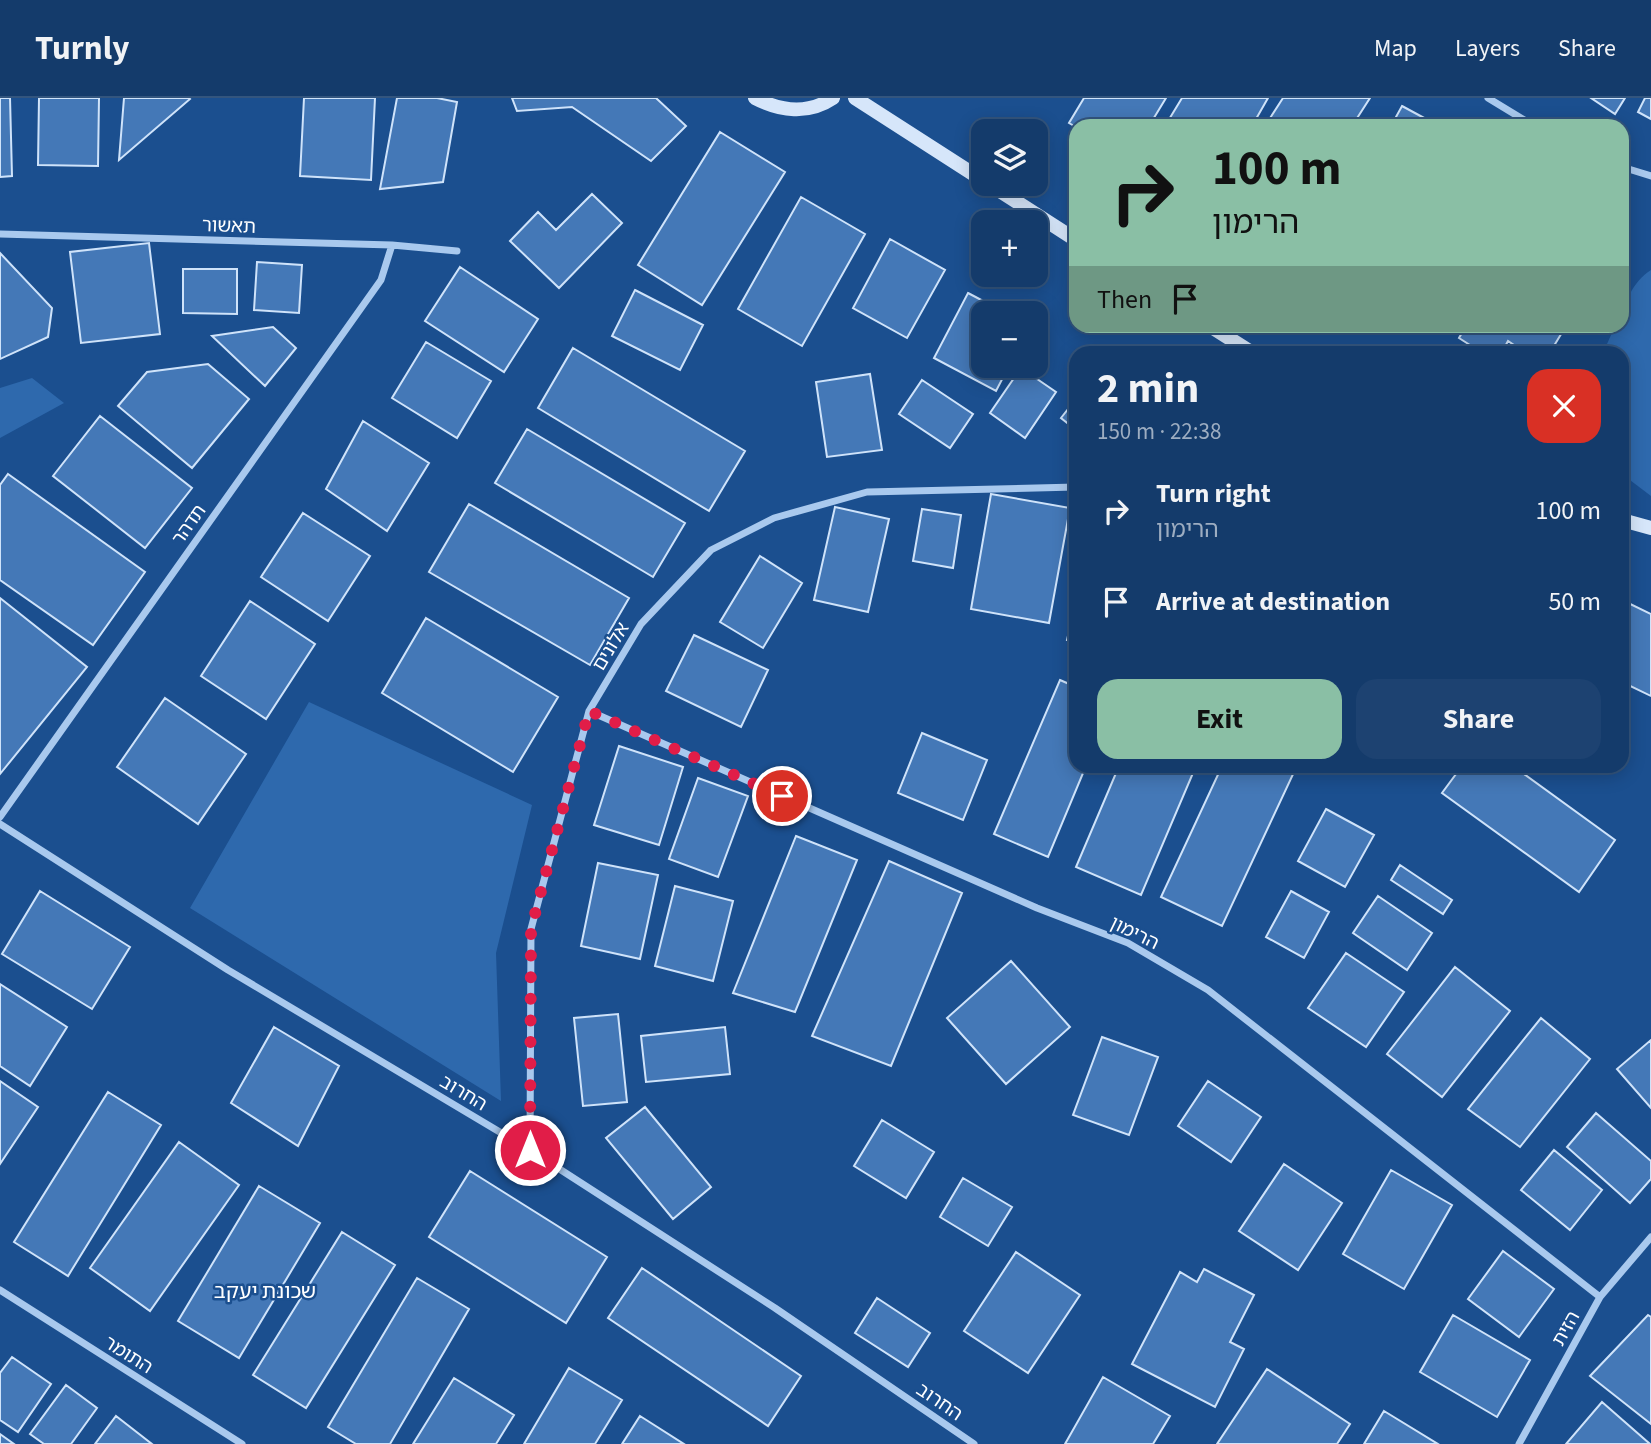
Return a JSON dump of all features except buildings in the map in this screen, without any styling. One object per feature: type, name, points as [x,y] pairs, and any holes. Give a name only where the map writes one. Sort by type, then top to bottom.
[{"type":"street","points":[[755,98],[777,108],[801,110],[833,98]]},
{"type":"street","points":[[855,98],[971,173]]},
{"type":"street","points":[[1488,98],[1522,119]]},
{"type":"street","points":[[1629,169],[1651,176]]},
{"type":"street","points":[[1008,196],[1069,235]]},
{"type":"street","name":"תאשור","points":[[0,234],[392,245],[457,251]]},
{"type":"street","name":"תדהר","points":[[0,817],[381,280],[392,245]]},
{"type":"street","points":[[1221,333],[1241,346]]},
{"type":"street","name":"אלונים","points":[[530,1150],[531,929],[589,711],[641,624],[710,550],[774,518],[867,492],[1069,487]]},
{"type":"street","points":[[1629,522],[1651,528]]},
{"type":"street","name":"הרימון","points":[[589,711],[1037,908],[1139,949],[1208,990],[1600,1297]]},
{"type":"street","name":"החרוב","points":[[0,824],[228,970],[530,1150],[775,1308],[974,1444]]},
{"type":"street","name":"הזית","points":[[1520,1444],[1600,1297],[1651,1237]]},
{"type":"street","name":"התומר","points":[[0,1290],[242,1444]]},
{"type":"shaded area","points":[[1651,270],[1651,496],[1629,479],[1629,346],[1606,346],[1612,333],[1629,333],[1629,296]]},
{"type":"shaded area","points":[[32,378],[64,403],[0,438],[0,388]]},
{"type":"shaded area","points":[[309,702],[532,805],[496,953],[501,1101],[190,908]]},
{"type":"district","name":"שכונת יעקב","points":[[265,1291]]},
{"type":"route","points":[[530,1150],[531,929],[589,711],[782,796]]}]
